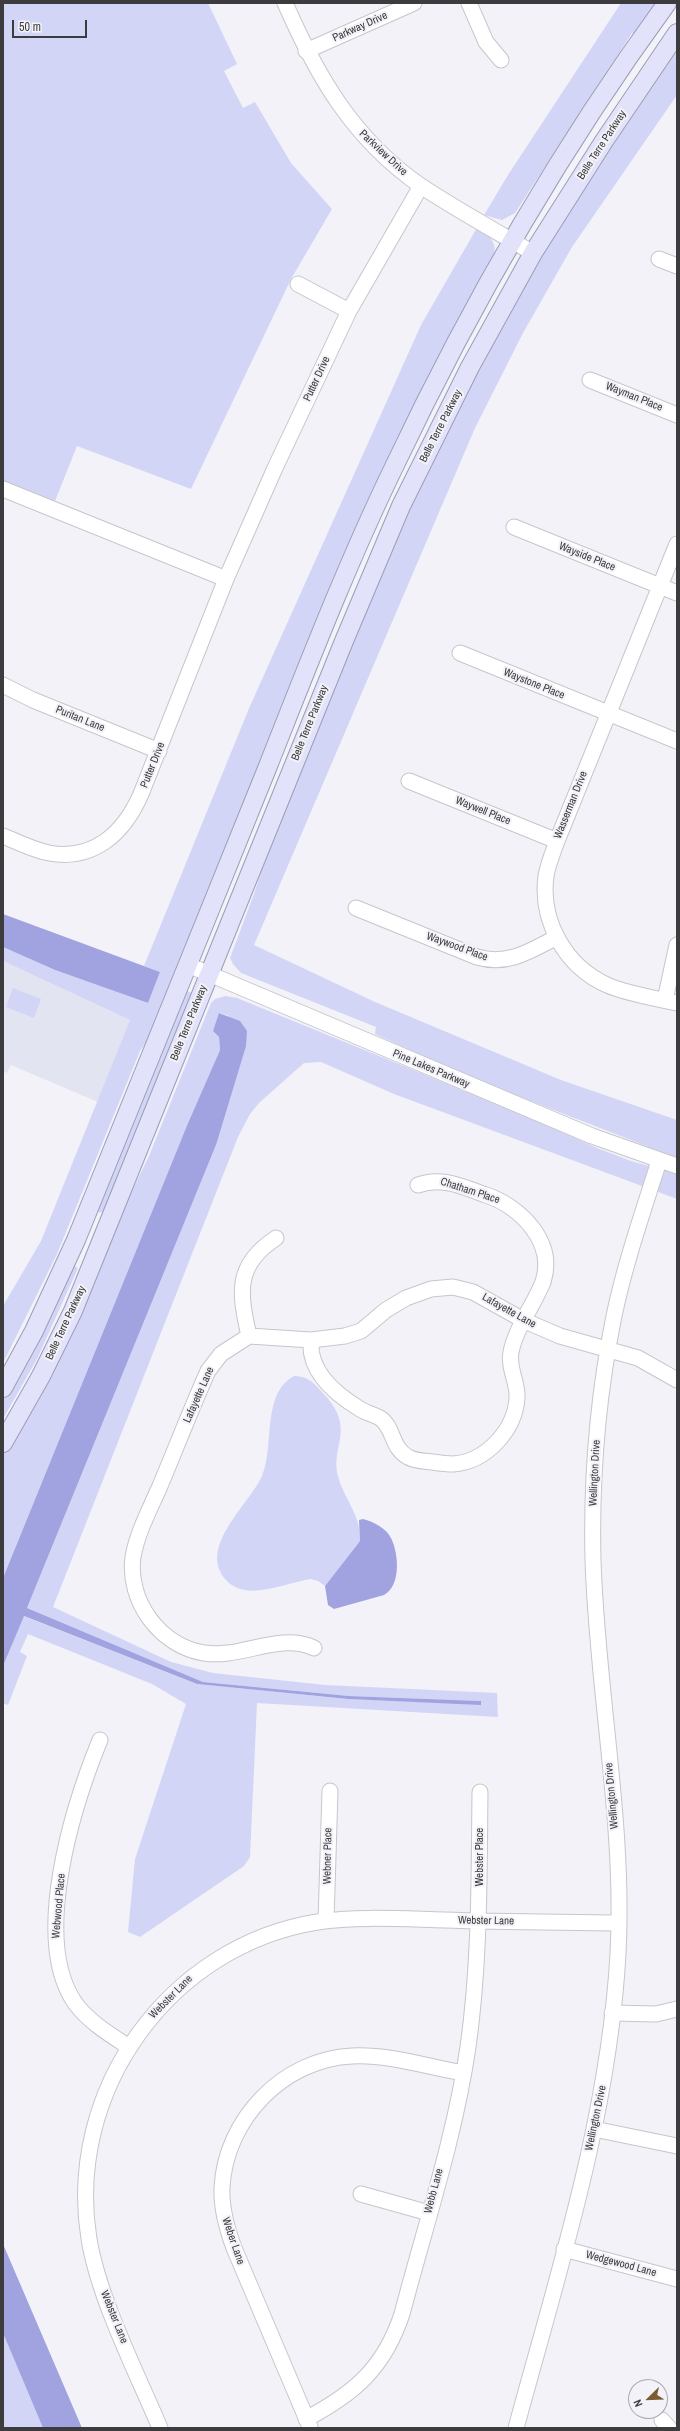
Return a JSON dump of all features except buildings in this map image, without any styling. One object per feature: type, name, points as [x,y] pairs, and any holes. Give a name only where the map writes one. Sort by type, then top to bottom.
[{"type":"main road","name":"Belle Terre Parkway","points":[[3,1388],[34,1331],[65,1265],[188,965],[332,606],[372,515],[436,380],[512,241],[580,130],[667,3]]},
{"type":"main road","name":"Belle Terre Parkway","points":[[3,1443],[40,1376],[72,1311],[344,641],[401,506],[470,368],[533,253],[604,141],[677,33]]},
{"type":"street","name":"Parkview Drive","points":[[286,3],[306,51],[327,88],[356,126],[379,152],[421,186],[533,253]]},
{"type":"street","name":"Parkway Drive","points":[[306,51],[414,3]]},
{"type":"street","points":[[468,3],[486,42],[501,60]]},
{"type":"street","name":"Putter Drive","points":[[3,836],[40,850],[58,854],[78,852],[101,844],[118,833],[130,817],[159,751],[226,579],[275,468],[349,311],[421,186]]},
{"type":"street","points":[[659,259],[677,266]]},
{"type":"street","points":[[298,284],[349,311]]},
{"type":"street","name":"Wayman Place","points":[[590,380],[677,415]]},
{"type":"street","points":[[3,489],[226,579]]},
{"type":"street","name":"Wayside Place","points":[[514,527],[677,593]]},
{"type":"street","name":"Wasserman Drive","points":[[671,1002],[618,989],[600,981],[575,964],[557,937],[547,910],[545,887],[547,870],[557,841],[677,544]]},
{"type":"street","name":"Waystone Place","points":[[460,653],[677,741]]},
{"type":"street","name":"Puritan Lane","points":[[3,685],[33,700],[159,751]]},
{"type":"street","name":"Waywell Place","points":[[409,781],[557,841]]},
{"type":"street","name":"Waywood Place","points":[[356,908],[477,957],[492,960],[516,958],[557,937]]},
{"type":"street","points":[[671,1002],[677,945]]},
{"type":"street","name":"Pine Lakes Parkway","points":[[188,965],[210,973],[592,1136],[659,1161],[677,1166]]},
{"type":"street","name":"Wellington Drive","points":[[516,2428],[564,2249],[594,2129],[604,2078],[612,2013],[618,1923],[617,1848],[593,1560],[596,1453],[608,1349],[622,1280],[659,1161]]},
{"type":"street","name":"Chatham Place","points":[[311,1340],[312,1359],[321,1376],[346,1400],[384,1421],[393,1442],[401,1453],[414,1460],[454,1464],[471,1459],[490,1448],[500,1438],[512,1419],[517,1397],[510,1358],[514,1342],[542,1282],[545,1272],[539,1238],[531,1224],[516,1210],[496,1198],[441,1180],[418,1185]]},
{"type":"street","points":[[249,1336],[243,1306],[245,1274],[255,1255],[276,1238]]},
{"type":"street","name":"Lafayette Lane","points":[[314,1648],[294,1642],[227,1654],[194,1650],[171,1640],[153,1623],[141,1606],[134,1581],[133,1562],[138,1538],[208,1371],[221,1354],[249,1336],[311,1340],[354,1334],[396,1303],[419,1293],[443,1288],[473,1292],[524,1321],[560,1336],[638,1358],[677,1380]]},
{"type":"street","name":"Webwood Place","points":[[100,1740],[80,1793],[66,1851],[57,1906],[56,1952],[62,1979],[75,2003],[91,2021],[129,2047]]},
{"type":"street","name":"Webner Place","points":[[326,1921],[330,1790]]},
{"type":"street","name":"Webster Place","points":[[479,1921],[480,1792]]},
{"type":"street","name":"Webster Lane","points":[[160,2428],[104,2294],[91,2252],[87,2224],[87,2167],[94,2124],[109,2084],[129,2047],[163,2003],[186,1981],[210,1964],[244,1945],[270,1934],[326,1921],[618,1923]]},
{"type":"street","name":"Webb Lane","points":[[308,2424],[354,2389],[373,2371],[387,2351],[402,2314],[429,2213],[463,2073],[474,1998],[479,1921]]},
{"type":"street","points":[[612,2013],[656,2014],[677,2009]]},
{"type":"street","name":"Weber Lane","points":[[308,2424],[234,2248],[226,2223],[222,2200],[223,2176],[237,2132],[249,2113],[275,2086],[299,2071],[331,2059],[352,2056],[372,2057],[463,2073]]},
{"type":"street","points":[[594,2129],[677,2146]]},
{"type":"street","points":[[361,2194],[429,2213]]},
{"type":"street","name":"Wedgewood Lane","points":[[564,2249],[677,2279]]},
{"type":"shaded area","points":[[3,3],[208,3],[237,64],[224,71],[243,108],[255,102],[291,163],[332,209],[291,279],[191,489],[77,446],[55,501],[3,481]]},
{"type":"shaded area","points":[[621,3],[661,3],[636,36],[632,33],[515,213],[502,220],[484,215],[508,175]]},
{"type":"shaded area","points":[[677,44],[677,95],[572,247],[523,333],[475,428],[254,945],[375,1002],[561,1080],[677,1120],[677,1158],[464,1075],[375,1034],[376,1027],[241,973],[230,958],[254,894],[270,843],[390,548],[455,411],[545,247]]},
{"type":"shaded area","points":[[478,226],[489,237],[494,245],[495,252],[489,271],[462,319],[154,1031],[140,1051],[57,1254],[3,1363],[3,1306],[41,1241],[130,1020],[3,961],[3,947],[55,970],[148,1003],[160,972],[144,966],[250,706],[421,325]]},
{"type":"shaded area","points":[[3,961],[130,1020],[98,1102],[11,1065],[7,1073],[3,1071]]},
{"type":"shaded area","points":[[13,988],[41,999],[34,1018],[6,1007]]},
{"type":"shaded area","points":[[187,991],[194,994],[106,1213],[97,1212]]},
{"type":"shaded area","points":[[225,996],[237,998],[531,1118],[597,1148],[631,1161],[677,1174],[677,1199],[394,1094],[321,1062],[304,1063],[259,1103],[250,1114],[238,1137],[53,1607],[171,1662],[213,1673],[325,1685],[497,1693],[498,1717],[257,1703],[250,1857],[244,1866],[140,1937],[128,1932],[135,1859],[186,1704],[152,1684],[28,1634],[20,1652],[27,1656],[8,1705],[3,1703],[3,1666],[23,1616],[197,1684],[348,1699],[481,1704],[481,1701],[349,1696],[203,1682],[27,1608],[216,1145],[229,1016],[220,1013],[213,1031],[219,1037],[220,1050],[188,1123],[3,1578],[3,1454],[149,1156],[211,1003],[215,999]]},
{"type":"shaded area","points":[[72,1265],[78,1268],[37,1359],[3,1419],[4,1398]]},
{"type":"shaded area","points":[[294,1376],[305,1378],[314,1384],[329,1400],[339,1418],[341,1431],[336,1468],[343,1491],[358,1522],[360,1541],[325,1586],[318,1581],[311,1579],[255,1591],[244,1590],[234,1587],[226,1580],[219,1567],[218,1554],[221,1540],[228,1526],[256,1487],[262,1476],[266,1464],[270,1422],[277,1395],[284,1384]]},
{"type":"shaded area","points":[[3,2333],[43,2428],[3,2428]]},
{"type":"water","points":[[3,914],[160,972],[148,1003],[55,970],[3,947]]},
{"type":"water","points":[[219,1013],[240,1021],[247,1031],[246,1046],[216,1145],[27,1608],[203,1682],[349,1696],[481,1701],[481,1705],[348,1699],[197,1684],[24,1616],[3,1666],[3,1578],[188,1123],[220,1050],[219,1037],[213,1031]]},
{"type":"water","points":[[363,1519],[379,1526],[389,1534],[396,1552],[396,1577],[390,1591],[384,1595],[334,1609],[328,1605],[325,1586],[360,1541],[359,1520]]},
{"type":"water","points":[[3,2244],[82,2428],[43,2428],[3,2333]]}]
